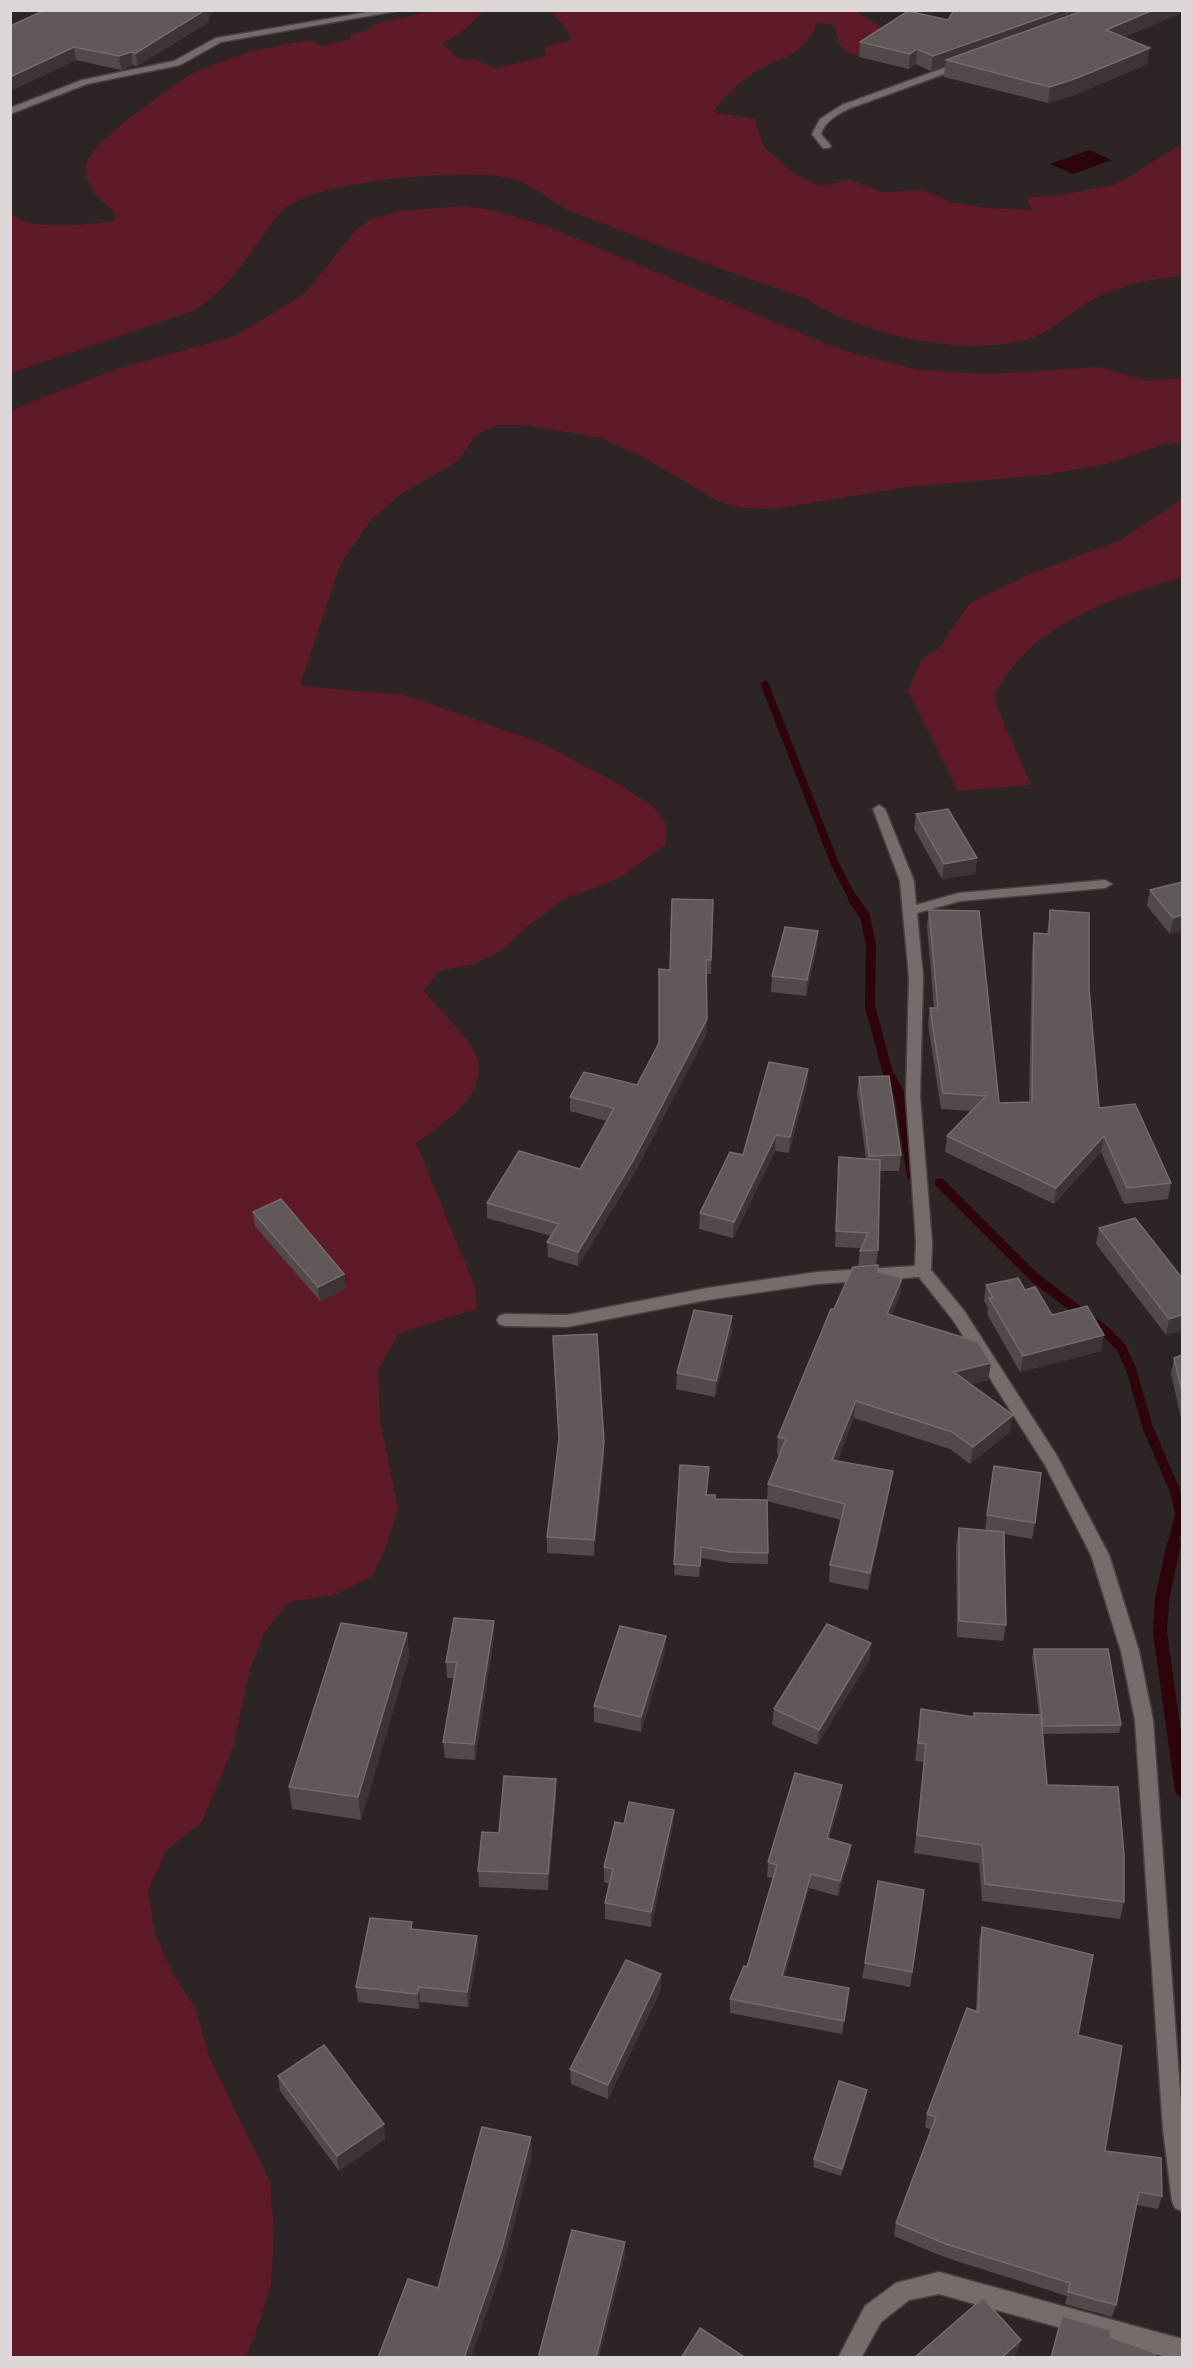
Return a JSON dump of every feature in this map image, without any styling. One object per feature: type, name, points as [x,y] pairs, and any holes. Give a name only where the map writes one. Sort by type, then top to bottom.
[{"type":"street","points":[[10,111],[85,82],[166,67],[219,40],[398,10]]},
{"type":"street","points":[[825,146],[816,134],[817,128],[828,117],[845,107],[969,62]]},
{"type":"street","points":[[879,809],[907,881],[915,977],[913,1097],[924,1242],[923,1271],[959,1316],[1051,1461],[1100,1555],[1130,1651],[1144,1720],[1173,2129],[1182,2201]]},
{"type":"street","points":[[909,911],[959,897],[1105,884]]},
{"type":"street","points":[[505,1320],[567,1321],[707,1294],[806,1279],[923,1271]]},
{"type":"street","points":[[849,2358],[873,2314],[903,2290],[939,2283],[1182,2350]]},
{"type":"shaded area","points":[[431,11],[484,11],[461,33],[443,43],[457,58],[479,61],[496,68],[547,56],[544,47],[571,40],[567,30],[551,11],[855,11],[884,29],[879,57],[853,55],[839,43],[835,25],[817,23],[805,44],[788,56],[749,76],[713,112],[754,119],[765,148],[793,173],[820,186],[849,180],[883,192],[923,190],[951,202],[987,208],[1032,210],[1026,198],[1061,195],[1117,184],[1182,144],[1182,276],[1141,282],[1103,295],[1036,336],[1011,343],[982,346],[951,345],[887,333],[857,323],[807,299],[573,212],[534,189],[509,178],[488,175],[429,176],[361,183],[305,198],[279,214],[231,278],[204,304],[193,311],[11,373],[11,213],[23,221],[42,225],[115,221],[114,211],[97,196],[87,179],[86,163],[99,144],[127,120],[187,76],[251,51],[310,40],[322,46],[351,39],[350,35],[374,28],[371,25]]},
{"type":"shaded area","points":[[1089,150],[1112,160],[1073,174],[1050,164]]},
{"type":"shaded area","points":[[465,206],[496,211],[549,227],[822,342],[852,353],[919,370],[992,374],[1100,367],[1147,381],[1182,378],[1182,442],[1161,445],[1096,466],[1044,475],[907,487],[774,509],[745,508],[719,502],[643,457],[601,438],[524,425],[496,425],[476,435],[458,461],[401,494],[371,520],[341,563],[300,686],[405,695],[541,743],[610,779],[653,806],[666,824],[666,844],[624,875],[597,888],[567,897],[521,931],[502,950],[474,964],[439,971],[424,991],[472,1047],[478,1068],[477,1082],[462,1106],[416,1143],[475,1287],[477,1309],[399,1333],[378,1370],[380,1420],[398,1509],[387,1543],[372,1577],[333,1595],[289,1602],[264,1633],[250,1669],[234,1744],[202,1822],[166,1851],[148,1891],[155,1934],[172,1973],[196,2009],[208,2054],[270,2182],[274,2233],[271,2285],[254,2338],[245,2357],[11,2358],[11,410],[119,368],[235,336],[306,293],[353,233],[370,219],[399,211]]},
{"type":"shaded area","points":[[1182,499],[1182,577],[1101,605],[1051,632],[1028,650],[1009,671],[994,695],[999,712],[1031,785],[958,791],[908,691],[922,660],[939,648],[970,603],[1032,573],[1121,540]]},
{"type":"building","points":[[45,10],[205,10],[136,53],[131,52],[119,56],[74,47],[10,77],[10,26]]},
{"type":"building","points":[[954,10],[1063,10],[933,56],[917,49],[910,54],[860,42],[908,11],[948,20]]},
{"type":"building","points":[[1085,10],[1153,10],[1106,30],[1150,48],[1050,87],[946,60]]},
{"type":"building","points":[[948,809],[977,858],[944,864],[916,814]]},
{"type":"building","points":[[1182,882],[1182,915],[1173,918],[1150,890]]},
{"type":"building","points":[[672,899],[713,900],[711,960],[706,960],[707,1019],[634,1159],[578,1252],[547,1242],[559,1224],[487,1203],[519,1151],[580,1169],[614,1108],[570,1097],[584,1072],[637,1085],[659,1043],[659,969],[670,970]]},
{"type":"building","points":[[929,910],[979,911],[999,1103],[1032,1102],[1034,933],[1049,934],[1050,910],[1089,913],[1089,988],[1099,1108],[1135,1104],[1171,1183],[1127,1188],[1104,1136],[1056,1188],[947,1136],[986,1096],[943,1093],[930,1008],[938,1008]]},
{"type":"building","points":[[785,927],[818,931],[807,980],[772,976]]},
{"type":"building","points":[[769,1062],[808,1069],[790,1137],[776,1135],[734,1222],[700,1213],[730,1152],[743,1155]]},
{"type":"building","points":[[889,1076],[901,1155],[869,1156],[859,1077]]},
{"type":"building","points":[[839,1157],[880,1160],[878,1250],[860,1251],[868,1233],[836,1231]]},
{"type":"building","points":[[281,1199],[344,1274],[318,1287],[253,1212]]},
{"type":"building","points":[[1135,1218],[1182,1278],[1182,1315],[1169,1319],[1099,1228]]},
{"type":"building","points":[[878,1265],[878,1272],[902,1278],[887,1314],[978,1342],[991,1363],[954,1372],[1013,1415],[973,1447],[952,1432],[856,1401],[832,1460],[893,1471],[870,1573],[830,1565],[845,1504],[768,1484],[786,1439],[778,1437],[831,1309],[834,1309],[853,1267]]},
{"type":"building","points":[[1018,1278],[1025,1290],[1035,1287],[1052,1315],[1087,1306],[1104,1335],[1023,1356],[989,1298],[993,1298],[986,1285]]},
{"type":"building","points":[[694,1310],[732,1316],[716,1381],[677,1373]]},
{"type":"building","points":[[597,1334],[604,1442],[594,1540],[547,1537],[559,1439],[553,1336]]},
{"type":"building","points":[[1182,1355],[1182,1392],[1174,1358]]},
{"type":"building","points":[[680,1465],[709,1467],[706,1495],[715,1495],[715,1499],[767,1500],[768,1553],[731,1552],[701,1547],[700,1566],[674,1564]]},
{"type":"building","points":[[994,1466],[1041,1473],[1035,1523],[987,1515]]},
{"type":"building","points":[[959,1528],[1004,1532],[1006,1625],[959,1621]]},
{"type":"building","points":[[454,1618],[494,1621],[474,1744],[443,1742],[457,1662],[446,1662]]},
{"type":"building","points":[[341,1623],[407,1633],[358,1797],[289,1787]]},
{"type":"building","points":[[827,1624],[871,1643],[819,1730],[774,1709]]},
{"type":"building","points":[[620,1626],[666,1636],[641,1717],[594,1706]]},
{"type":"building","points":[[1034,1649],[1108,1649],[1121,1725],[1043,1726]]},
{"type":"building","points":[[921,1709],[974,1717],[974,1713],[1041,1715],[1047,1785],[1118,1787],[1124,1855],[1124,1902],[985,1884],[982,1845],[917,1835],[926,1744],[918,1743]]},
{"type":"building","points":[[795,1773],[842,1785],[827,1838],[851,1845],[840,1881],[811,1874],[782,1976],[849,1988],[844,2021],[730,1999],[744,1966],[747,1967],[777,1865],[768,1862]]},
{"type":"building","points":[[504,1776],[556,1779],[548,1874],[478,1871],[482,1832],[499,1833]]},
{"type":"building","points":[[629,1802],[674,1810],[651,1912],[605,1903],[613,1869],[604,1867],[615,1822],[624,1824]]},
{"type":"building","points":[[878,1881],[924,1890],[912,1972],[865,1963]]},
{"type":"building","points":[[370,1918],[412,1922],[411,1929],[477,1936],[467,1992],[419,1987],[417,1994],[356,1987]]},
{"type":"building","points":[[982,1927],[1093,1955],[1078,2035],[1122,2046],[1105,2151],[1161,2158],[1162,2196],[1139,2192],[1116,2305],[1068,2292],[1070,2283],[946,2244],[896,2223],[936,2117],[927,2114],[967,2008],[978,2012]]},
{"type":"building","points":[[626,1960],[661,1974],[608,2085],[570,2069]]},
{"type":"building","points":[[324,2045],[384,2124],[337,2156],[278,2076]]},
{"type":"building","points":[[839,2081],[867,2090],[842,2169],[814,2159]]},
{"type":"building","points":[[482,2127],[531,2137],[502,2249],[464,2358],[378,2358],[408,2279],[438,2288]]},
{"type":"building","points":[[572,2230],[625,2242],[596,2358],[538,2358]]},
{"type":"building","points":[[983,2298],[1021,2340],[1001,2358],[914,2358]]},
{"type":"building","points":[[1062,2316],[1111,2330],[1110,2337],[1155,2353],[1154,2358],[1051,2358]]},
{"type":"building","points":[[700,2328],[746,2358],[681,2358]]},
{"type":"waterway","points":[[765,685],[835,864],[854,901]]},
{"type":"waterway","points":[[853,899],[865,916],[871,945],[870,1006],[888,1073],[899,1093],[912,1176]]},
{"type":"waterway","points":[[940,1183],[1034,1277],[1106,1332],[1121,1347],[1131,1369],[1148,1428],[1175,1491],[1180,1514],[1173,1545]]},
{"type":"waterway","points":[[1174,1544],[1162,1599],[1160,1633],[1182,1790]]}]
